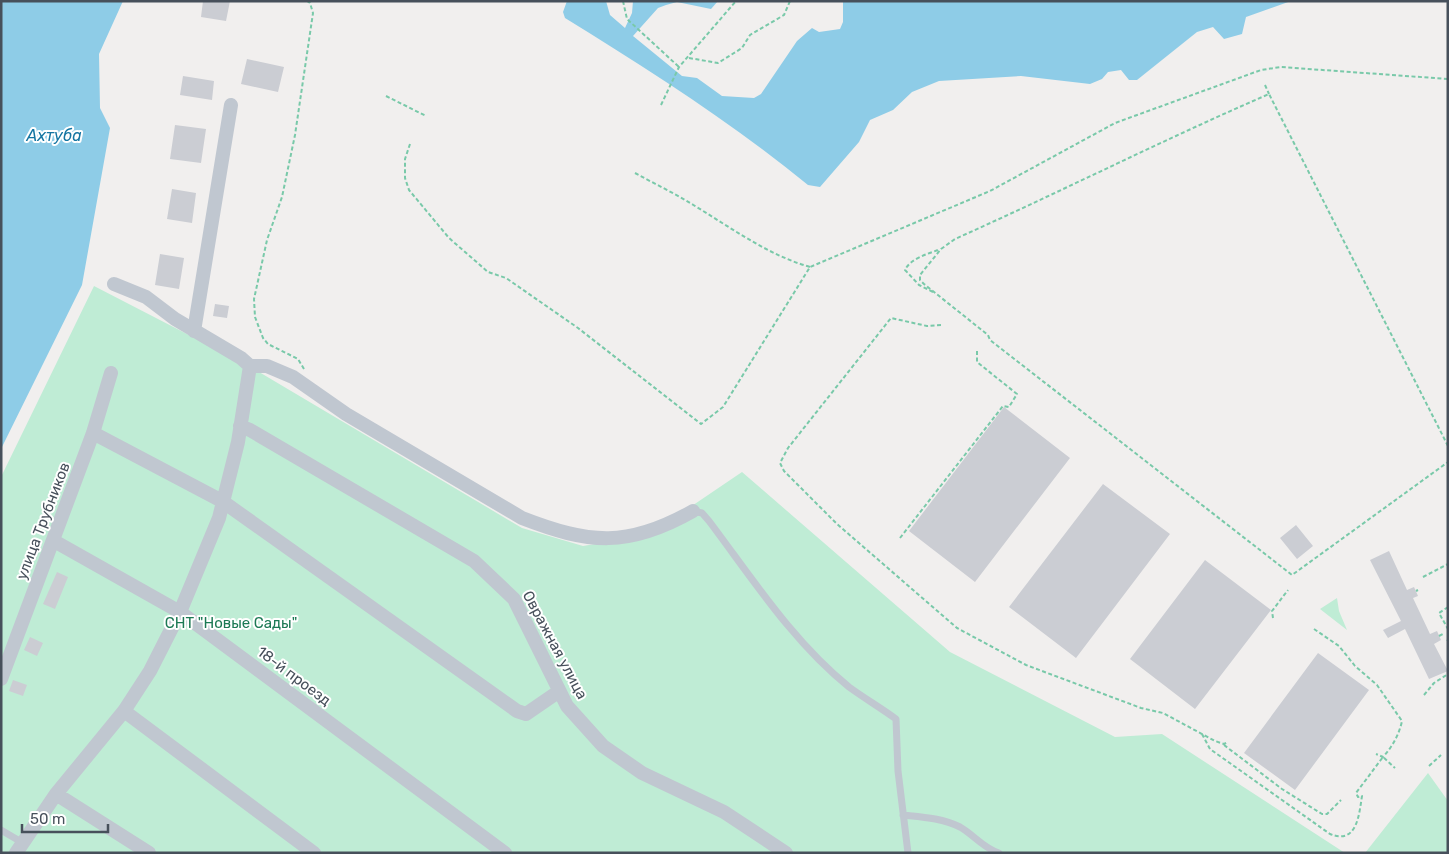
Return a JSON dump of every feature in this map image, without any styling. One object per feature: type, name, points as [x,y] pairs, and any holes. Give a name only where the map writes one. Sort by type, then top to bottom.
[{"type":"street","points":[[194,331],[231,105]]},
{"type":"street","points":[[114,284],[146,297],[194,331],[241,358],[250,366],[267,366],[303,383],[346,414],[514,513],[535,523],[576,536],[594,539],[609,538],[653,530],[668,525],[692,511]]},
{"type":"street","points":[[20,848],[56,794],[124,711],[150,671],[180,612],[218,518],[238,442],[250,366]]},
{"type":"street","name":"улица Трубников","points":[[1,679],[93,433],[111,373]]},
{"type":"street","name":"Овражная улица","points":[[240,426],[250,430],[474,562],[514,599],[558,692],[567,706],[603,746],[642,773],[724,812],[786,853]]},
{"type":"street","points":[[93,433],[222,501],[517,711],[526,714],[558,692]]},
{"type":"street","name":"18-й проезд","points":[[54,541],[180,612],[505,853]]},
{"type":"street","points":[[124,711],[314,853]]},
{"type":"street","points":[[56,794],[149,853]]},
{"type":"lane","points":[[692,511],[702,512],[710,521],[782,618],[814,653],[848,686],[896,719],[903,815],[908,853]]},
{"type":"lane","points":[[903,815],[935,818],[960,827],[989,850],[999,853]]},
{"type":"lane","points":[[1,830],[20,848]]},
{"type":"path","points":[[303,383],[303,368],[298,359],[275,348],[263,338],[255,317],[254,299],[267,240],[282,197],[303,92],[313,13],[307,1]]},
{"type":"path","points":[[623,1],[627,18],[679,66]]},
{"type":"path","points":[[662,105],[679,66],[736,1]]},
{"type":"path","points":[[688,57],[718,63],[742,48],[750,35],[784,15],[790,1]]},
{"type":"path","points":[[410,144],[405,159],[405,178],[409,190],[449,238],[488,272],[506,278],[578,328],[701,424],[724,407],[810,267],[990,191],[1115,123],[1261,70],[1281,67],[1448,79]]},
{"type":"path","points":[[1265,85],[1448,446]]},
{"type":"path","points":[[933,292],[919,285],[905,270],[906,266],[955,240],[1183,134],[1234,108],[1269,94]]},
{"type":"path","points":[[386,96],[426,116]]},
{"type":"path","points":[[635,173],[694,205],[757,245],[793,262],[810,267]]},
{"type":"path","points":[[941,248],[920,275],[920,280],[1143,461],[1292,575],[1448,462]]},
{"type":"path","points":[[1362,279],[1366,278]]},
{"type":"path","points":[[941,325],[927,326],[891,318],[788,448],[780,463],[795,483],[837,524],[958,628],[1026,665],[1140,708],[1163,713],[1224,744],[1282,789],[1322,814],[1327,814],[1341,800]]},
{"type":"path","points":[[900,538],[1003,406],[1009,407],[1016,397],[1017,394],[977,362],[977,350]]},
{"type":"path","points":[[1423,577],[1448,564]]},
{"type":"path","points":[[1273,618],[1272,611],[1288,590]]},
{"type":"path","points":[[1448,607],[1439,613],[1448,629]]},
{"type":"path","points":[[1202,734],[1210,748],[1330,834],[1338,838],[1344,838],[1349,834],[1356,824],[1362,796],[1358,797],[1356,793],[1393,744],[1402,721],[1377,685],[1354,666],[1339,646],[1314,629]]},
{"type":"path","points":[[1439,636],[1443,634]]},
{"type":"path","points":[[1424,695],[1434,683],[1448,674]]},
{"type":"path","points":[[1224,744],[1228,742]]},
{"type":"path","points":[[1376,754],[1383,757],[1396,768]]},
{"type":"path","points":[[1429,766],[1441,755]]},
{"type":"green space","name":"СНТ \"Новые Сады\"","points":[[94,286],[249,366],[522,528],[583,546],[649,535],[742,472],[950,652],[1115,737],[1162,734],[1345,853],[1,853],[1,477]]},
{"type":"green space","points":[[1337,598],[1339,611],[1347,630],[1320,609]]},
{"type":"green space","points":[[1428,773],[1448,801],[1448,853],[1365,853]]},
{"type":"water","name":"Ахтуба","points":[[1,1],[123,1],[99,54],[100,108],[110,128],[82,285],[1,449]]},
{"type":"water","points":[[567,1],[606,1],[610,15],[625,28],[632,13],[633,1],[718,1],[711,9],[677,2],[658,8],[633,36],[682,76],[697,78],[722,96],[754,98],[761,94],[797,41],[812,28],[819,32],[840,29],[843,22],[843,1],[1291,1],[1246,17],[1242,34],[1224,39],[1213,27],[1197,32],[1137,80],[1129,80],[1121,70],[1108,72],[1102,79],[1090,84],[1021,76],[939,81],[912,92],[893,110],[870,120],[859,142],[820,187],[808,185],[719,118],[565,18],[563,12]]},
{"type":"building","points":[[203,1],[230,1],[226,21],[201,17]]},
{"type":"building","points":[[247,59],[284,67],[278,92],[241,84]]},
{"type":"building","points":[[183,76],[214,81],[212,100],[180,95]]},
{"type":"building","points":[[175,125],[206,129],[201,163],[170,159]]},
{"type":"building","points":[[172,189],[196,193],[192,223],[167,219]]},
{"type":"building","points":[[160,254],[184,258],[179,289],[155,285]]},
{"type":"building","points":[[215,304],[229,306],[227,318],[213,316]]},
{"type":"building","points":[[1004,407],[1070,458],[975,582],[909,531]]},
{"type":"building","points":[[1103,484],[1170,534],[1076,658],[1009,607]]},
{"type":"building","points":[[1296,525],[1313,546],[1297,559],[1280,538]]},
{"type":"building","points":[[1389,551],[1407,590],[1414,587],[1418,596],[1413,598],[1430,634],[1437,631],[1441,640],[1434,644],[1448,671],[1429,679],[1405,629],[1388,638],[1383,630],[1401,621],[1370,560]]},
{"type":"building","points":[[1205,560],[1271,610],[1195,709],[1130,659]]},
{"type":"building","points":[[57,572],[68,577],[55,609],[43,604]]},
{"type":"building","points":[[30,637],[43,643],[37,656],[24,650]]},
{"type":"building","points":[[1318,653],[1369,690],[1295,790],[1244,753]]},
{"type":"building","points":[[13,680],[27,685],[23,696],[9,691]]}]
